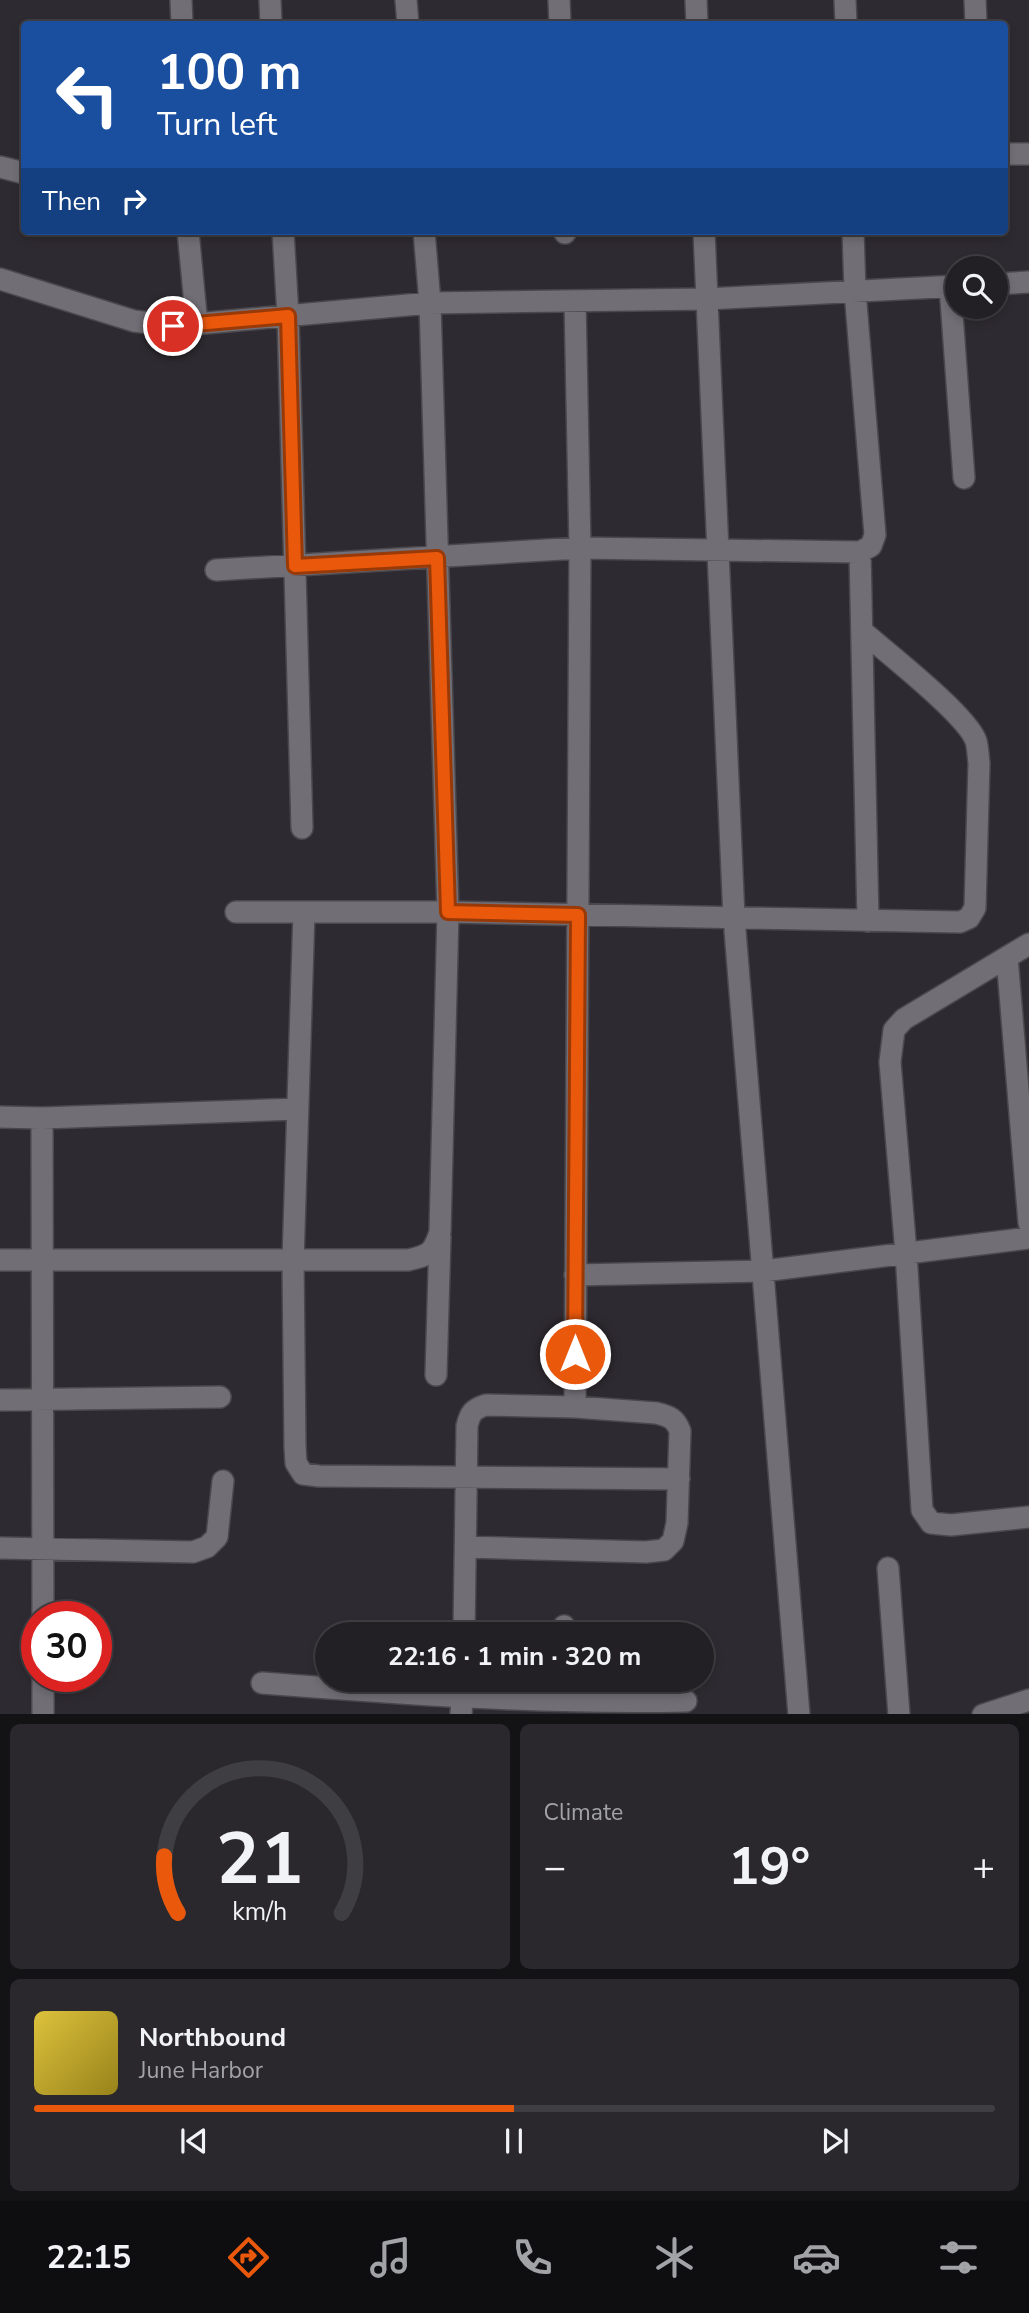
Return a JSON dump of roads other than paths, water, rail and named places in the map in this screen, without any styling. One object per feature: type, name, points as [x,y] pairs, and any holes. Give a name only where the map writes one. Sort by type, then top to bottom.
[{"type":"street","points":[[181,0],[182,21]]},
{"type":"street","points":[[270,0],[271,21]]},
{"type":"street","points":[[406,0],[408,21]]},
{"type":"street","points":[[559,0],[560,21]]},
{"type":"street","points":[[696,0],[696,21]]},
{"type":"street","points":[[845,0],[846,21]]},
{"type":"street","points":[[975,0],[976,21]]},
{"type":"street","points":[[1008,154],[1029,154]]},
{"type":"street","points":[[0,167],[21,172]]},
{"type":"street","points":[[188,235],[197,325]]},
{"type":"street","points":[[283,235],[288,316],[302,828]]},
{"type":"street","points":[[424,235],[430,303],[448,912],[436,1375]]},
{"type":"street","points":[[704,235],[734,918],[799,1714]]},
{"type":"street","points":[[216,570],[580,548],[860,552],[871,546],[874,535],[853,235]]},
{"type":"street","points":[[0,279],[134,321],[173,326],[430,303],[707,299],[945,286]]},
{"type":"street","points":[[1008,283],[1029,282]]},
{"type":"street","points":[[575,301],[580,548],[575,1407]]},
{"type":"street","points":[[956,319],[964,478]]},
{"type":"street","points":[[860,552],[868,921]]},
{"type":"street","points":[[236,912],[448,912],[960,922],[969,918],[975,908],[979,763],[976,740],[951,709],[862,631]]},
{"type":"street","points":[[304,912],[293,1261],[295,1447],[296,1463],[303,1474],[679,1479]]},
{"type":"street","points":[[1029,944],[904,1019],[894,1030],[890,1062],[906,1253],[922,1510],[931,1523],[951,1525],[1029,1517]]},
{"type":"street","points":[[1007,957],[1029,1223]]},
{"type":"street","points":[[0,1117],[42,1118],[296,1109]]},
{"type":"street","points":[[42,1118],[43,1601]]},
{"type":"street","points":[[0,1260],[408,1261],[425,1256],[435,1248],[440,1232]]},
{"type":"street","points":[[575,1275],[763,1271],[1029,1238]]},
{"type":"street","points":[[0,1400],[220,1397]]},
{"type":"street","points":[[464,1622],[467,1426],[470,1413],[486,1405],[575,1407],[656,1413],[668,1415],[677,1421],[680,1431],[677,1523],[673,1541],[664,1550],[646,1552],[467,1547]]},
{"type":"street","points":[[0,1548],[193,1552],[207,1547],[217,1537],[223,1481]]},
{"type":"street","points":[[888,1568],[898,1714]]},
{"type":"street","points":[[262,1683],[462,1698],[536,1692]]},
{"type":"street","points":[[43,1692],[43,1714]]},
{"type":"street","points":[[584,1692],[686,1701]]},
{"type":"street","points":[[983,1714],[1029,1700]]}]
